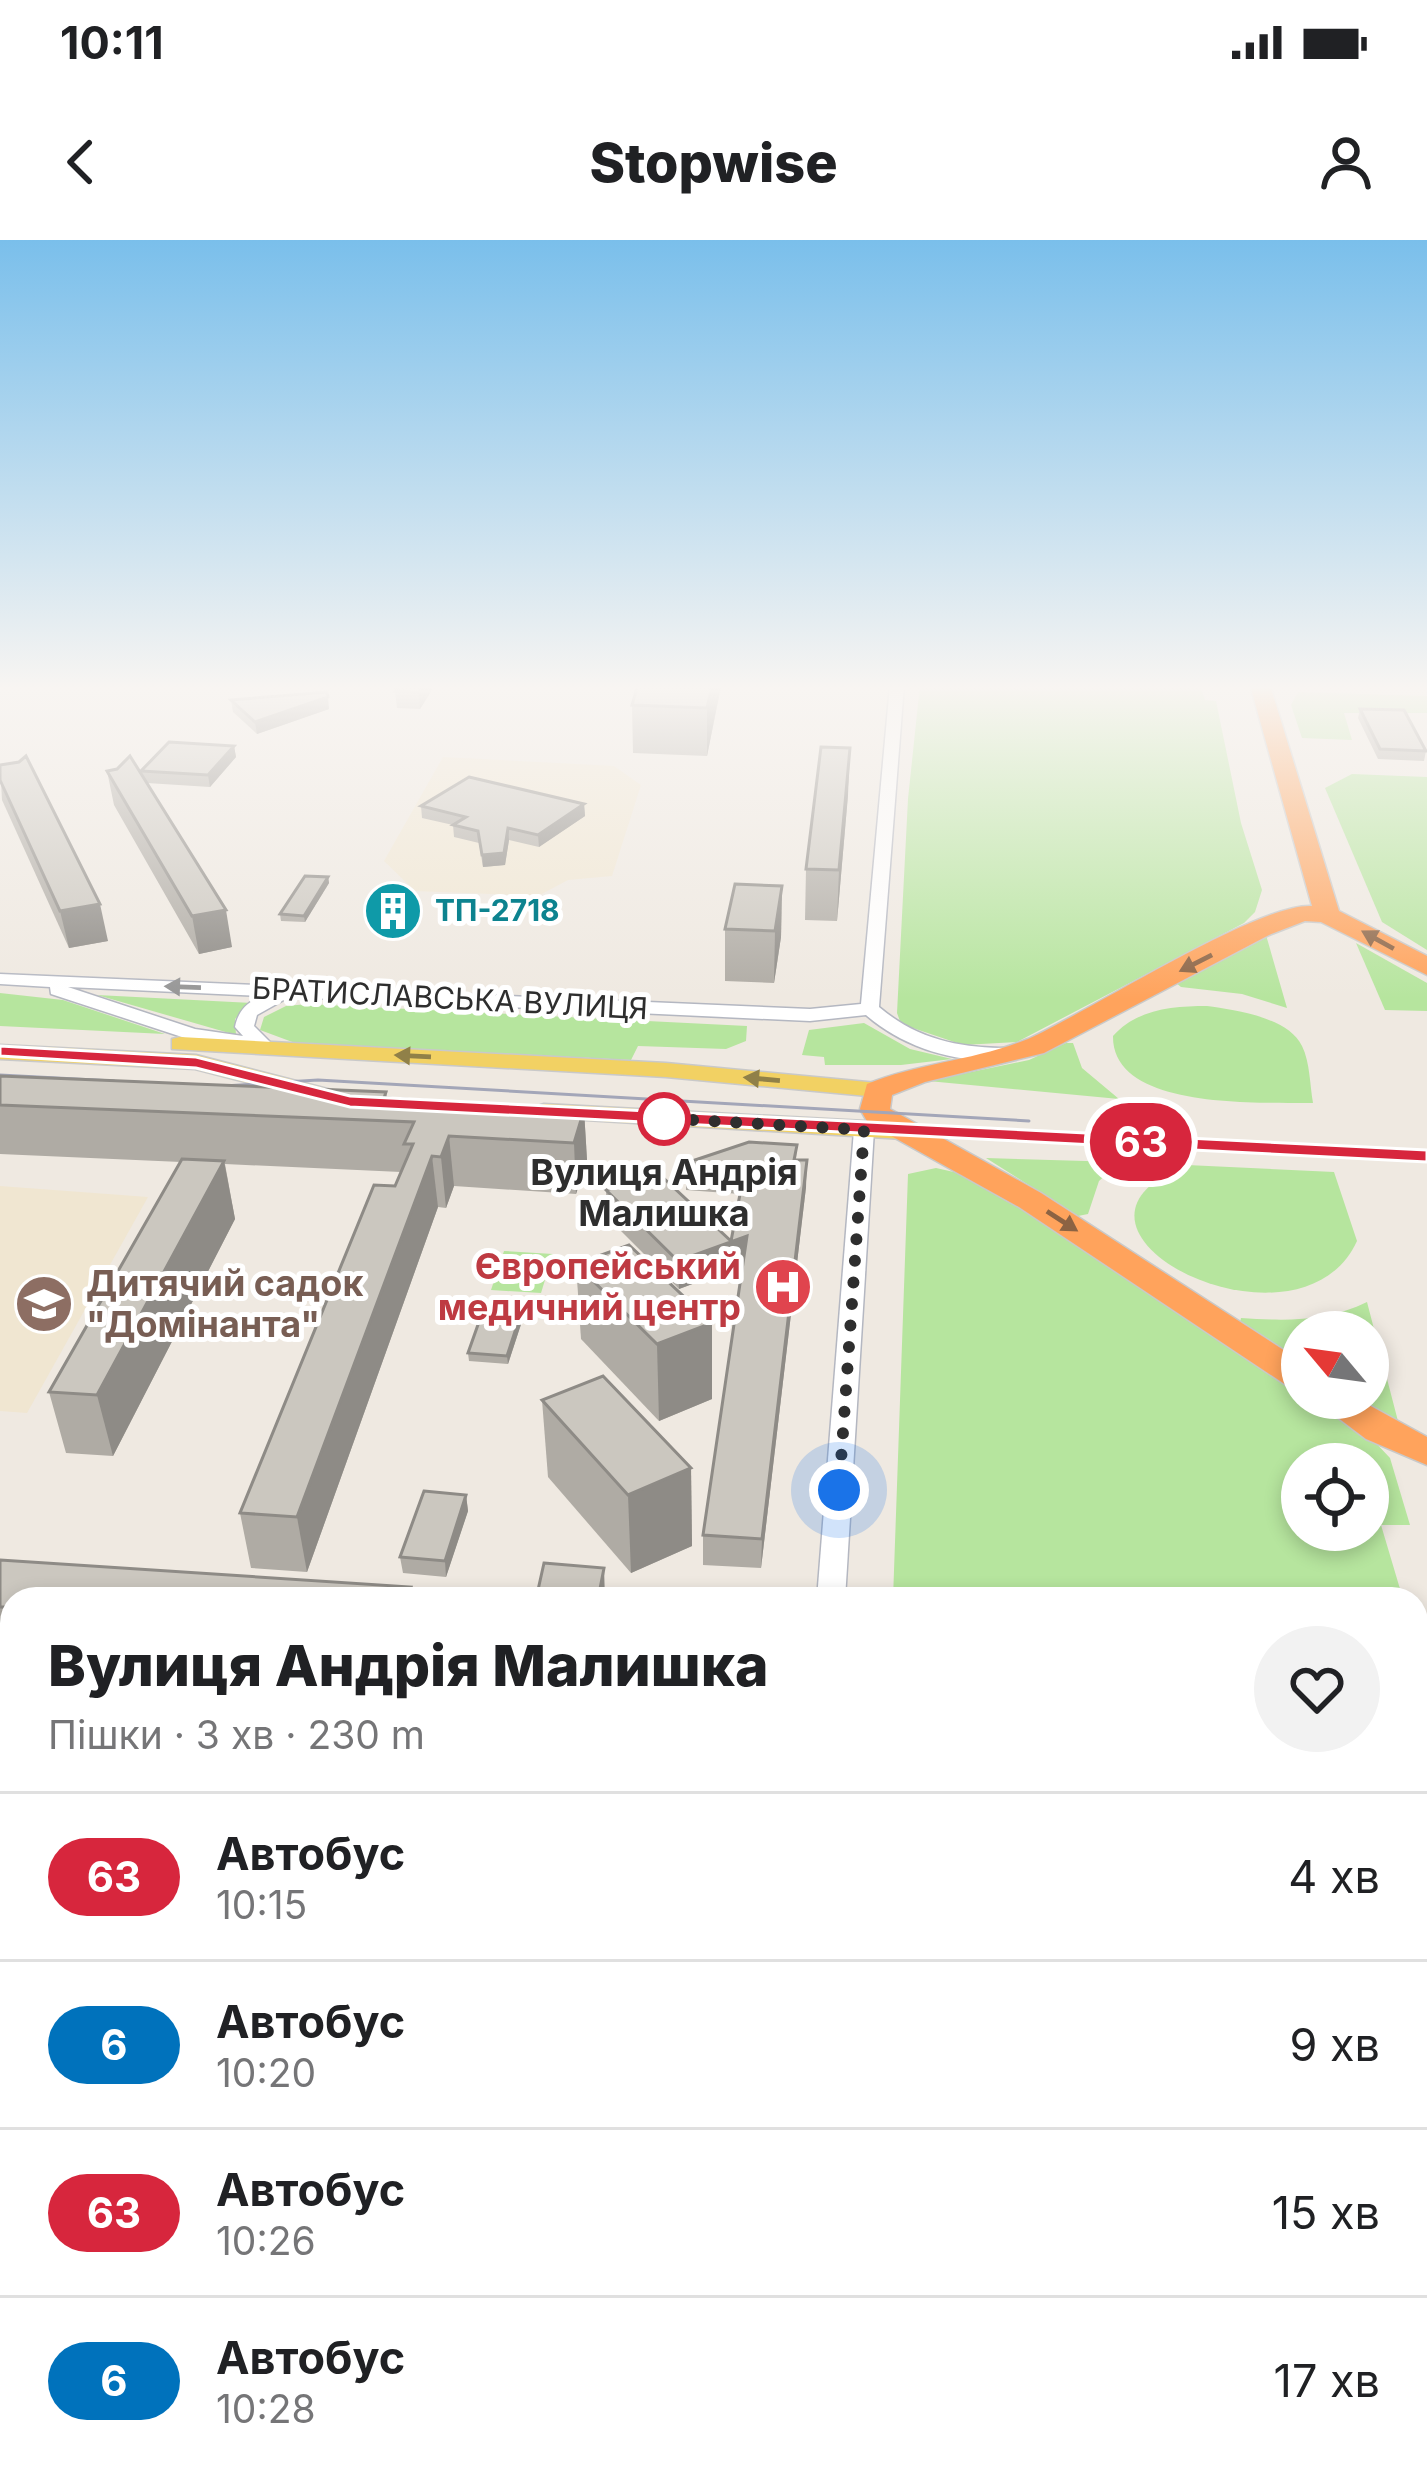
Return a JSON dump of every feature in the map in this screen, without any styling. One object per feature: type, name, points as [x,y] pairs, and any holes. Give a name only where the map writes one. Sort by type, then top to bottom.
[{"type":"highway","points":[[1273,790],[1315,914]]},
{"type":"highway","points":[[1285,790],[1315,914]]},
{"type":"highway","points":[[1281,1365],[1030,1200],[879,1117],[875,1109],[878,1090],[916,1075],[1012,1054],[1260,929],[1315,914],[1427,968]]},
{"type":"highway","points":[[1362,1419],[1427,1452]]},
{"type":"main road","name":"БРАТИСЛАВСЬКА ВУЛИЦЯ","points":[[0,1035],[254,1044],[666,1070],[878,1090]]},
{"type":"main road","points":[[210,1065],[238,1058],[254,1044]]},
{"type":"main road","points":[[0,1052],[210,1065],[350,1102]]},
{"type":"main road","points":[[526,1111],[903,1132]]},
{"type":"street","points":[[888,790],[870,1009],[904,1035],[928,1045],[1012,1054]]},
{"type":"street","name":"БРАТИСЛАВСЬКА ВУЛИЦЯ","points":[[0,979],[810,1015],[870,1009]]},
{"type":"street","name":"БРАТИСЛАВСЬКА ВУЛИЦЯ","points":[[29,981],[193,1034],[254,1044]]},
{"type":"street","points":[[254,1044],[244,1027],[254,1006],[300,992]]},
{"type":"street","points":[[233,1097],[350,1102]]},
{"type":"street","points":[[832,1587],[864,1130]]},
{"type":"shaded area","points":[[424,790],[639,790],[612,876],[568,880],[538,896],[415,891],[384,861]]},
{"type":"shaded area","name":"Дитячий садок \"Домінанта\"","points":[[0,1186],[148,1197],[27,1413],[0,1411]]},
{"type":"green space","points":[[909,790],[1234,790],[1262,890],[1255,912],[1244,923],[1017,1042],[963,1045],[901,1024],[897,1013]]},
{"type":"green space","points":[[1326,790],[1427,790],[1427,950],[1382,922]]},
{"type":"green space","points":[[1266,935],[1287,1008],[1175,982]]},
{"type":"green space","points":[[1356,943],[1427,983],[1427,1011],[1385,1010]]},
{"type":"green space","points":[[0,993],[63,1000],[165,1034],[0,1026]]},
{"type":"green space","points":[[97,995],[252,1003],[235,1019],[236,1035]]},
{"type":"green space","points":[[286,1006],[747,1026],[746,1041],[726,1049],[638,1046],[631,1060],[295,1043],[260,1030],[264,1017]]},
{"type":"green space","points":[[1207,1006],[1260,1017],[1295,1036],[1307,1059],[1313,1103],[1227,1101],[1162,1090],[1137,1078],[1119,1060],[1113,1036],[1133,1020],[1169,1008]]},
{"type":"green space","points":[[864,1023],[910,1049],[952,1059],[825,1065],[824,1057],[802,1055],[809,1030]]},
{"type":"green space","points":[[1073,1043],[1082,1068],[1119,1099],[928,1081],[1029,1060]]},
{"type":"green space","points":[[986,1158],[1120,1162],[1099,1181],[1088,1214],[1078,1216]]},
{"type":"green space","points":[[1187,1165],[1334,1172],[1357,1241],[1326,1277],[1282,1292],[1234,1290],[1188,1275],[1152,1251],[1135,1222],[1144,1192]]},
{"type":"green space","points":[[936,1168],[976,1177],[1281,1379],[1281,1419],[1342,1419],[1373,1440],[1376,1443],[1281,1443],[1281,1551],[1389,1551],[1399,1587],[893,1587],[908,1174]]},
{"type":"green space","points":[[504,1251],[553,1254],[541,1293],[491,1290]]},
{"type":"green space","points":[[1367,1302],[1369,1311],[1344,1311]]},
{"type":"green space","points":[[1241,1318],[1281,1320],[1281,1355],[1239,1327]]},
{"type":"green space","points":[[1389,1387],[1399,1425],[1387,1419]]},
{"type":"green space","points":[[1389,1457],[1390,1458],[1410,1525],[1389,1525]]},
{"type":"building","points":[[5,790],[43,790],[100,904],[60,911]]},
{"type":"building","points":[[118,790],[151,790],[226,910],[192,916]]},
{"type":"building","points":[[448,790],[524,790],[584,804],[538,835],[508,828],[504,853],[482,855],[478,831],[453,825],[466,817],[421,806]]},
{"type":"building","points":[[816,790],[846,790],[839,870],[806,869]]},
{"type":"building","points":[[305,876],[328,877],[304,916],[280,914]]},
{"type":"building","points":[[735,884],[782,886],[775,931],[725,929]]},
{"type":"building","points":[[0,1076],[386,1092],[384,1098],[584,1110],[574,1143],[449,1136],[441,1157],[432,1156],[297,1517],[240,1513],[374,1185],[395,1186],[413,1144],[404,1144],[414,1122],[0,1105]]},
{"type":"building","points":[[749,1142],[797,1145],[794,1160],[807,1160],[762,1539],[703,1535],[747,1236],[678,1261],[606,1190],[658,1173],[731,1241],[745,1168],[686,1163]]},
{"type":"building","points":[[182,1159],[224,1161],[97,1395],[49,1392]]},
{"type":"building","points":[[629,1245],[712,1323],[657,1344],[576,1264]]},
{"type":"building","points":[[486,1302],[524,1304],[507,1356],[468,1353]]},
{"type":"building","points":[[603,1376],[691,1468],[628,1495],[542,1400]]},
{"type":"building","points":[[424,1491],[466,1495],[445,1561],[400,1557]]},
{"type":"building","points":[[0,1560],[411,1587],[0,1587]]},
{"type":"building","points":[[544,1563],[604,1568],[600,1587],[539,1587]]},
{"type":"tram line","points":[[0,1075],[114,1081]]},
{"type":"tram line","points":[[192,1088],[318,1080],[1029,1121]]},
{"type":"bus line","name":"63","points":[[0,1052],[196,1062],[350,1102],[1427,1156]]},
{"type":"place","name":"ТП-2718","points":[[393,911]]},
{"type":"place","name":"Вулиця Андрія Малишка","points":[[664,1119]]},
{"type":"place","name":"Європейський медичний центр","points":[[783,1287]]},
{"type":"place","name":"Дитячий садок \"Домінанта\"","points":[[44,1304]]},
{"type":"route","points":[[664,1119],[657,1118],[864,1130],[839,1490]]}]
